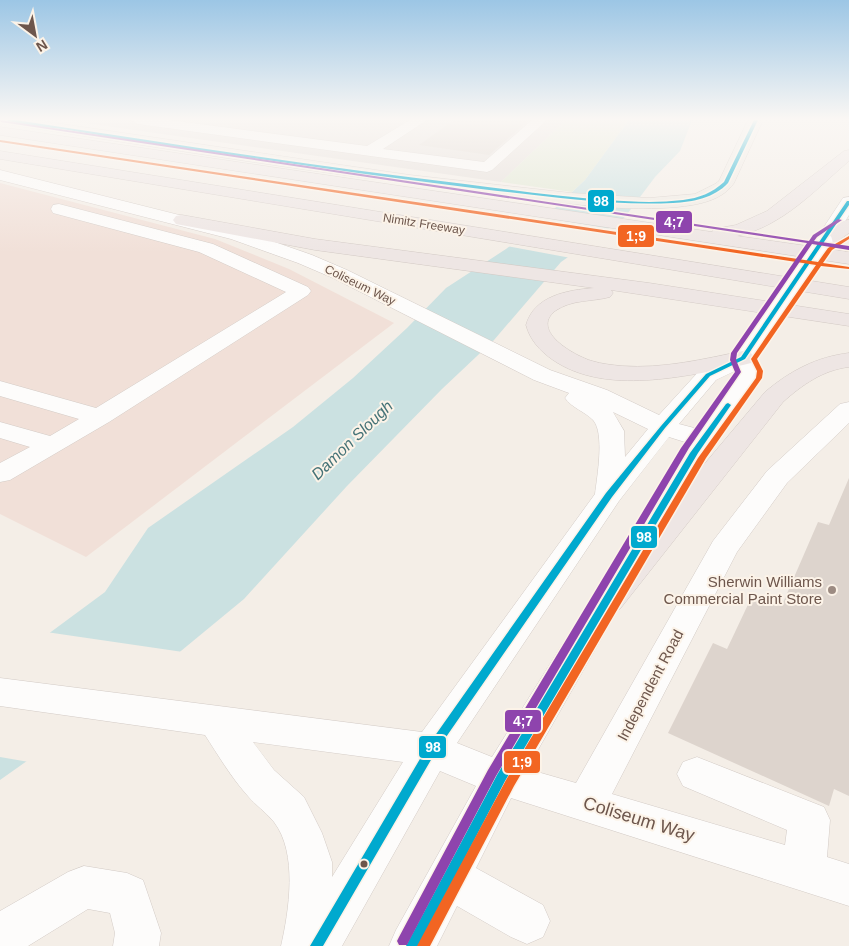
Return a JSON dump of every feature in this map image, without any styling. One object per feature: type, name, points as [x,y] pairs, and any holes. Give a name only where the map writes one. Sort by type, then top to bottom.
[{"type":"highway","name":"Nimitz Freeway","points":[[56,164],[849,293]]},
{"type":"highway","name":"Nimitz Freeway","points":[[146,164],[849,275]]},
{"type":"highway","points":[[222,164],[849,258]]},
{"type":"highway","points":[[641,227],[704,233],[745,229],[761,223],[776,213],[836,164]]},
{"type":"highway","points":[[182,220],[269,238],[715,299],[849,320]]},
{"type":"highway","points":[[823,242],[849,225]]},
{"type":"highway","points":[[715,299],[612,293],[586,294],[565,299],[546,307],[538,319],[537,331],[546,344],[562,356],[584,366],[615,372],[665,372],[743,358]]},
{"type":"highway","points":[[608,601],[774,397],[791,381],[815,368],[849,360]]},
{"type":"main road","points":[[307,164],[410,179],[552,195],[652,202],[692,200],[719,190],[726,182],[734,164]]},
{"type":"street","points":[[464,164],[487,167],[490,164]]},
{"type":"street","name":"Coliseum Way","points":[[0,175],[182,220],[305,259],[542,375],[598,395],[663,427],[704,439]]},
{"type":"street","points":[[0,193],[206,248],[300,291],[100,417],[0,474]]},
{"type":"street","points":[[316,946],[431,750],[609,495],[663,427],[708,375],[743,358],[766,327],[849,202]]},
{"type":"street","points":[[223,320],[246,325]]},
{"type":"street","points":[[412,946],[501,778],[704,439],[750,373],[743,358]]},
{"type":"street","points":[[542,375],[603,416],[610,425],[612,458],[609,495]]},
{"type":"street","points":[[0,388],[100,417]]},
{"type":"street","name":"Independent Road","points":[[586,803],[724,548],[777,477],[849,409]]},
{"type":"street","points":[[0,430],[53,445]]},
{"type":"street","name":"Coliseum Way","points":[[0,692],[431,750],[501,778],[849,885]]},
{"type":"street","points":[[216,721],[260,782],[289,810],[301,833],[310,862],[311,915],[304,946]]},
{"type":"street","points":[[697,774],[809,820],[804,871]]},
{"type":"street","points":[[449,877],[527,921]]},
{"type":"street","points":[[0,937],[84,887],[127,895],[138,933],[136,946]]},
{"type":"shaded area","points":[[375,164],[520,164],[501,182]]},
{"type":"shaded area","points":[[0,183],[215,239],[289,269],[394,323],[86,557],[0,514]]},
{"type":"green space","points":[[520,164],[597,164],[585,180],[572,192],[501,182]]},
{"type":"water","name":"Damon Slough","points":[[597,164],[667,164],[655,177],[625,217],[561,262],[494,340],[442,389],[347,486],[244,599],[170,660],[0,780],[0,660],[40,640],[105,592],[148,528],[293,427],[353,378],[407,328],[446,288],[506,249],[537,225],[585,180]]},
{"type":"pier","points":[[541,217],[612,229],[571,258],[506,246]]},
{"type":"pier","points":[[46,632],[183,652],[29,762],[0,757],[0,657]]},
{"type":"building","points":[[849,478],[849,796],[834,789],[829,806],[668,733],[713,643],[727,649],[753,594],[782,605],[818,522],[829,525]]},
{"type":"transit line","name":"1;9","points":[[155,164],[848,268]]},
{"type":"transit line","name":"4;7","points":[[289,164],[849,248]]},
{"type":"transit line","name":"98","points":[[305,164],[567,198],[647,203],[688,201],[715,192],[726,183],[735,164]]},
{"type":"transit line","name":"98","points":[[316,946],[431,750],[609,495],[663,427],[708,375],[743,358],[849,202]]},
{"type":"transit line","name":"4;7","points":[[403,941],[492,773],[685,448],[738,372],[733,360],[734,353],[815,236],[840,220]]},
{"type":"transit line","name":"1;9","points":[[423,946],[510,783],[702,458],[759,378],[760,371],[754,359],[830,249],[849,237]]},
{"type":"transit line","name":"98","points":[[412,946],[501,778],[694,453],[728,405]]},
{"type":"place","name":"Sherwin Williams Commercial Paint Store","points":[[832,590]]}]
